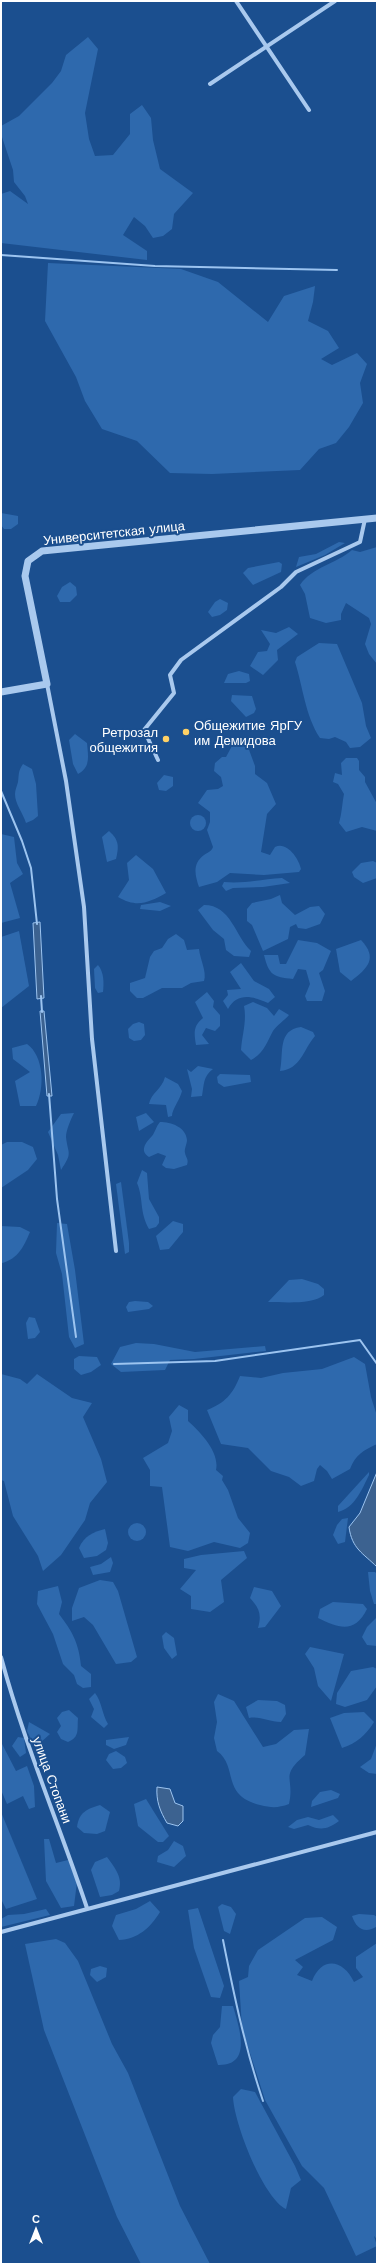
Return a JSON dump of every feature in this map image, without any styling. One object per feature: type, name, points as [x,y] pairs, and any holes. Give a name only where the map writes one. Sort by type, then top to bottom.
[{"type":"street","points":[[236,1],[268,47],[308,110]]},
{"type":"street","points":[[210,84],[268,47],[335,1]]},
{"type":"street","name":"Университетская улица","points":[[47,684],[25,576],[28,561],[42,551],[377,518]]},
{"type":"street","points":[[158,760],[144,730],[174,693],[170,675],[181,660],[281,587],[296,572],[360,542],[365,519]]},
{"type":"street","points":[[1,692],[47,684],[66,781],[84,906],[92,1039],[116,1251]]},
{"type":"street","name":"улица Стопани","points":[[1,1657],[38,1777],[71,1860],[87,1908]]},
{"type":"street","points":[[1,1932],[377,1832]]},
{"type":"shaded area","points":[[88,37],[98,49],[85,113],[89,139],[95,156],[113,155],[130,134],[130,114],[142,105],[151,118],[153,140],[160,169],[193,193],[174,214],[172,229],[163,236],[153,238],[145,226],[134,217],[123,235],[147,251],[147,260],[1,243],[1,194],[10,191],[28,204],[25,196],[14,182],[13,170],[1,134],[1,126],[19,116],[52,83],[61,71],[66,55]]},
{"type":"shaded area","points":[[48,263],[181,269],[218,282],[268,322],[284,296],[315,286],[308,321],[328,331],[339,348],[321,359],[332,365],[357,353],[367,364],[360,383],[363,403],[349,427],[336,443],[319,449],[300,470],[212,474],[170,473],[137,441],[102,429],[85,401],[76,377],[45,321]]},
{"type":"shaded area","points":[[1,513],[18,516],[18,524],[11,529],[4,529],[1,525]]},
{"type":"shaded area","points":[[339,542],[345,543],[325,555],[296,567],[299,557],[316,554]]},
{"type":"shaded area","points":[[377,547],[377,664],[369,654],[365,644],[371,624],[369,618],[346,603],[341,614],[341,620],[326,623],[310,618],[305,594],[300,585],[311,574],[346,555],[352,550],[360,552]]},
{"type":"shaded area","points":[[279,562],[282,564],[281,572],[253,585],[243,573],[248,568]]},
{"type":"shaded area","points":[[70,582],[76,587],[77,595],[70,602],[60,602],[57,596],[62,587]]},
{"type":"shaded area","points":[[220,599],[228,603],[227,610],[220,615],[212,617],[208,612],[215,602]]},
{"type":"shaded area","points":[[289,627],[298,634],[277,650],[278,660],[263,675],[250,666],[258,652],[267,651],[270,644],[261,630],[276,633]]},
{"type":"shaded area","points":[[319,643],[337,644],[362,703],[366,726],[371,738],[360,747],[350,748],[346,742],[335,737],[329,739],[320,738],[311,720],[295,662],[297,657]]},
{"type":"shaded area","points":[[239,671],[249,674],[250,681],[246,683],[224,683],[228,674]]},
{"type":"shaded area","points":[[232,695],[252,696],[256,709],[254,713],[246,717],[231,701]]},
{"type":"shaded area","points":[[75,734],[87,743],[88,752],[87,765],[78,774],[73,764],[69,740]]},
{"type":"shaded area","points":[[233,744],[248,747],[255,766],[255,774],[267,783],[276,804],[267,814],[261,852],[270,855],[275,847],[284,846],[292,852],[298,860],[301,869],[299,872],[264,875],[230,873],[217,882],[199,887],[196,878],[196,866],[200,858],[213,847],[207,830],[210,822],[210,812],[198,803],[207,790],[218,789],[223,786],[221,777],[214,771],[215,763],[222,757],[226,757]]},
{"type":"shaded area","points":[[346,758],[357,758],[359,761],[359,770],[365,777],[365,782],[377,804],[377,831],[362,827],[346,832],[339,823],[344,794],[338,784],[333,782],[335,773],[342,775],[341,763]]},
{"type":"shaded area","points":[[23,764],[32,769],[36,784],[38,816],[26,823],[15,798],[19,771]]},
{"type":"shaded area","points":[[164,775],[173,777],[173,786],[166,791],[159,790],[157,783]]},
{"type":"shaded area","points":[[198,815],[205,820],[206,823],[201,830],[198,831],[191,826],[190,823],[195,816]]},
{"type":"shaded area","points":[[109,831],[115,837],[118,850],[116,859],[107,862],[102,837]]},
{"type":"shaded area","points":[[1,834],[14,837],[17,863],[23,874],[10,883],[20,918],[1,923]]},
{"type":"shaded area","points":[[136,855],[153,869],[166,893],[148,902],[131,902],[118,897],[129,880],[127,863]]},
{"type":"shaded area","points":[[373,861],[377,863],[377,878],[363,883],[354,877],[352,872],[361,863]]},
{"type":"shaded area","points":[[282,878],[290,883],[263,887],[233,888],[226,891],[222,886],[224,882],[246,882]]},
{"type":"shaded area","points":[[280,895],[282,903],[295,915],[310,907],[319,906],[325,914],[320,924],[306,929],[298,928],[296,924],[290,927],[288,939],[263,951],[252,925],[247,921],[247,909],[252,903],[271,899]]},
{"type":"shaded area","points":[[160,902],[171,906],[160,911],[140,909],[141,905]]},
{"type":"shaded area","points":[[204,905],[213,906],[227,916],[245,945],[251,951],[249,957],[234,956],[226,950],[224,939],[213,930],[198,910]]},
{"type":"shaded area","points":[[40,922],[44,998],[37,999],[33,923]]},
{"type":"shaded area","points":[[19,931],[29,986],[1,1008],[1,937]]},
{"type":"shaded area","points":[[176,934],[184,940],[187,950],[199,949],[204,970],[204,981],[191,983],[182,988],[162,988],[143,998],[137,998],[130,991],[130,983],[145,978],[150,957],[154,951],[162,948],[168,939]]},
{"type":"shaded area","points":[[298,940],[317,943],[331,951],[323,970],[319,973],[325,991],[322,1001],[307,1001],[305,996],[310,984],[306,970],[298,969],[293,979],[276,976],[268,967],[264,955],[278,955],[280,964],[286,964]]},
{"type":"shaded area","points":[[361,940],[369,952],[369,962],[362,972],[351,981],[340,972],[336,949]]},
{"type":"shaded area","points":[[241,963],[254,981],[269,989],[275,997],[268,1003],[251,997],[246,997],[236,1000],[228,1009],[223,1001],[228,995],[227,990],[241,989],[230,972]]},
{"type":"shaded area","points":[[98,965],[103,978],[103,992],[98,993],[95,988],[94,969]]},
{"type":"shaded area","points":[[207,992],[214,1001],[213,1007],[220,1015],[220,1026],[215,1031],[206,1028],[202,1035],[209,1044],[196,1045],[195,1030],[197,1024],[203,1018],[195,1002]]},
{"type":"shaded area","points":[[253,1002],[267,1008],[274,1016],[279,1009],[289,1015],[273,1031],[262,1051],[251,1060],[241,1050],[245,1023],[244,1006]]},
{"type":"shaded area","points":[[40,1011],[44,1011],[52,1096],[47,1096]]},
{"type":"shaded area","points":[[139,1022],[144,1024],[145,1035],[141,1040],[134,1041],[129,1038],[128,1029],[133,1024]]},
{"type":"shaded area","points":[[301,1027],[313,1032],[315,1036],[301,1058],[293,1067],[280,1071],[285,1037],[293,1029]]},
{"type":"shaded area","points":[[27,1044],[33,1049],[40,1064],[42,1082],[39,1099],[36,1106],[20,1106],[15,1081],[30,1072],[13,1059],[12,1048]]},
{"type":"shaded area","points":[[198,1066],[213,1069],[207,1075],[202,1096],[191,1097],[192,1089],[187,1069],[191,1072]]},
{"type":"shaded area","points":[[220,1074],[250,1075],[251,1082],[224,1087],[218,1083],[217,1077]]},
{"type":"shaded area","points":[[165,1077],[178,1084],[182,1091],[173,1110],[172,1116],[168,1117],[166,1105],[149,1104],[152,1097],[162,1085]]},
{"type":"shaded area","points":[[74,1113],[66,1134],[69,1154],[61,1170],[58,1155],[48,1132],[61,1114]]},
{"type":"shaded area","points":[[146,1113],[154,1122],[139,1131],[136,1117]]},
{"type":"shaded area","points":[[160,1122],[177,1126],[186,1135],[187,1140],[185,1155],[188,1160],[187,1165],[174,1169],[166,1168],[162,1165],[166,1156],[158,1153],[149,1157],[144,1152],[144,1146],[153,1135],[157,1125]]},
{"type":"shaded area","points":[[7,1142],[22,1142],[33,1147],[37,1159],[28,1170],[1,1188],[1,1145]]},
{"type":"shaded area","points":[[142,1170],[147,1173],[149,1199],[159,1217],[159,1223],[156,1227],[149,1229],[144,1217],[137,1183]]},
{"type":"shaded area","points":[[121,1182],[129,1243],[129,1252],[125,1254],[116,1184]]},
{"type":"shaded area","points":[[173,1221],[183,1224],[183,1232],[169,1249],[160,1250],[156,1236]]},
{"type":"shaded area","points":[[57,1223],[67,1224],[75,1270],[84,1344],[75,1348],[69,1337],[62,1274],[56,1253]]},
{"type":"shaded area","points":[[1,1226],[20,1227],[30,1232],[20,1251],[8,1261],[2,1263]]},
{"type":"shaded area","points":[[302,1279],[318,1284],[324,1289],[324,1295],[305,1302],[268,1302],[289,1280]]},
{"type":"shaded area","points":[[129,1302],[148,1302],[153,1306],[149,1309],[128,1312],[126,1307]]},
{"type":"shaded area","points":[[29,1317],[35,1318],[40,1332],[35,1338],[28,1339],[26,1323]]},
{"type":"shaded area","points":[[136,1343],[154,1344],[195,1352],[265,1346],[266,1351],[194,1359],[170,1360],[165,1370],[121,1372],[111,1364],[120,1347]]},
{"type":"shaded area","points":[[79,1356],[97,1357],[101,1365],[91,1372],[81,1375],[74,1369],[74,1359]]},
{"type":"shaded area","points":[[354,1357],[365,1364],[371,1397],[377,1416],[377,1444],[360,1454],[354,1460],[350,1469],[332,1479],[327,1471],[320,1465],[317,1469],[314,1481],[301,1486],[289,1477],[271,1471],[248,1448],[221,1444],[207,1410],[224,1401],[228,1397],[240,1376],[261,1378],[283,1373],[322,1369]]},
{"type":"shaded area","points":[[1,1374],[20,1379],[27,1384],[37,1374],[72,1398],[92,1403],[83,1417],[101,1459],[107,1482],[90,1503],[85,1520],[61,1555],[43,1571],[38,1556],[13,1516],[4,1481],[1,1480]]},
{"type":"shaded area","points":[[179,1405],[188,1410],[188,1421],[212,1449],[215,1456],[216,1470],[223,1476],[222,1480],[228,1490],[238,1518],[250,1533],[248,1543],[240,1548],[214,1542],[188,1551],[170,1547],[162,1487],[150,1486],[150,1470],[143,1458],[168,1443],[172,1431],[169,1417]]},
{"type":"shaded area","points":[[369,1472],[364,1486],[357,1497],[344,1510],[338,1512],[338,1506]]},
{"type":"shaded area","points":[[377,1472],[377,1567],[355,1546],[349,1527],[360,1513]]},
{"type":"shaded area","points":[[348,1518],[345,1542],[338,1544],[333,1535],[337,1525],[342,1519]]},
{"type":"shaded area","points":[[137,1523],[143,1526],[146,1532],[143,1538],[137,1541],[131,1538],[128,1532],[131,1526]]},
{"type":"shaded area","points":[[105,1529],[108,1543],[106,1550],[97,1556],[84,1558],[79,1548],[83,1540],[93,1533]]},
{"type":"shaded area","points":[[244,1551],[247,1558],[221,1580],[224,1602],[210,1612],[191,1609],[191,1596],[180,1589],[196,1570],[184,1568],[184,1559],[201,1555]]},
{"type":"shaded area","points":[[111,1557],[113,1563],[110,1572],[93,1575],[90,1567],[101,1564]]},
{"type":"shaded area","points":[[368,1572],[375,1572],[377,1574],[377,1604],[374,1604],[370,1591]]},
{"type":"shaded area","points":[[100,1580],[113,1582],[118,1591],[137,1657],[131,1662],[116,1664],[93,1625],[84,1617],[72,1621],[72,1608],[79,1588]]},
{"type":"shaded area","points":[[58,1586],[62,1602],[59,1614],[68,1626],[77,1644],[81,1666],[91,1674],[91,1687],[83,1688],[77,1684],[74,1675],[63,1664],[53,1634],[37,1604],[38,1591]]},
{"type":"shaded area","points":[[254,1587],[272,1591],[281,1606],[265,1627],[258,1628],[260,1615],[256,1605],[250,1598]]},
{"type":"shaded area","points":[[333,1602],[363,1604],[367,1609],[362,1617],[352,1625],[346,1627],[333,1625],[318,1618],[320,1609]]},
{"type":"shaded area","points":[[377,1617],[377,1646],[367,1645],[362,1637],[367,1627]]},
{"type":"shaded area","points":[[166,1632],[174,1638],[177,1655],[172,1659],[164,1648],[162,1636]]},
{"type":"shaded area","points":[[310,1647],[344,1654],[331,1701],[318,1686],[314,1668],[305,1654]]},
{"type":"shaded area","points":[[373,1667],[377,1669],[377,1686],[367,1700],[345,1707],[336,1704],[337,1693],[351,1671]]},
{"type":"shaded area","points":[[95,1693],[108,1724],[104,1728],[91,1717],[94,1709],[89,1699]]},
{"type":"shaded area","points":[[218,1694],[234,1701],[263,1747],[276,1744],[294,1730],[309,1729],[305,1755],[292,1768],[290,1773],[289,1804],[275,1807],[260,1805],[240,1795],[235,1788],[224,1758],[217,1751],[214,1738],[217,1722],[214,1702]]},
{"type":"shaded area","points":[[258,1700],[277,1701],[285,1705],[286,1714],[281,1722],[249,1718],[246,1707]]},
{"type":"shaded area","points":[[69,1710],[78,1718],[78,1730],[74,1738],[68,1742],[61,1739],[57,1732],[61,1726],[57,1718],[62,1712]]},
{"type":"shaded area","points":[[364,1712],[374,1722],[361,1738],[342,1748],[330,1718],[344,1713]]},
{"type":"shaded area","points":[[29,1722],[50,1734],[40,1743],[33,1743],[27,1731]]},
{"type":"shaded area","points":[[18,1737],[24,1738],[26,1753],[20,1757],[12,1746]]},
{"type":"shaded area","points":[[129,1737],[126,1745],[114,1749],[106,1745],[106,1740]]},
{"type":"shaded area","points":[[1,1742],[16,1771],[27,1766],[34,1786],[35,1807],[29,1809],[23,1796],[7,1804],[1,1790]]},
{"type":"shaded area","points":[[377,1743],[377,1774],[369,1773],[360,1767],[371,1759]]},
{"type":"shaded area","points":[[116,1751],[125,1757],[127,1763],[121,1768],[113,1769],[106,1760],[109,1754]]},
{"type":"shaded area","points":[[157,1787],[170,1789],[175,1803],[183,1806],[183,1821],[178,1826],[167,1823],[160,1810]]},
{"type":"shaded area","points":[[331,1790],[340,1794],[338,1798],[311,1807],[312,1801],[320,1792]]},
{"type":"shaded area","points":[[146,1799],[169,1836],[163,1842],[158,1842],[138,1826],[134,1804]]},
{"type":"shaded area","points":[[100,1805],[110,1812],[105,1831],[97,1834],[84,1833],[77,1827],[80,1818],[84,1812]]},
{"type":"shaded area","points":[[1,1812],[37,1899],[6,1909],[1,1899]]},
{"type":"shaded area","points":[[333,1815],[339,1821],[328,1827],[317,1828],[308,1825],[294,1829],[288,1827],[297,1820],[308,1817],[319,1820]]},
{"type":"shaded area","points":[[44,1839],[49,1839],[56,1863],[68,1860],[77,1882],[74,1906],[61,1908],[46,1881]]},
{"type":"shaded area","points":[[174,1841],[183,1846],[186,1856],[174,1867],[157,1862],[158,1856],[168,1850]]},
{"type":"shaded area","points":[[107,1857],[118,1873],[120,1886],[119,1891],[112,1895],[100,1897],[91,1870],[95,1862]]},
{"type":"shaded area","points":[[150,1901],[160,1912],[152,1923],[138,1935],[119,1940],[112,1926],[116,1915],[136,1909]]},
{"type":"shaded area","points":[[222,1904],[231,1907],[236,1914],[230,1934],[224,1931],[218,1907]]},
{"type":"shaded area","points":[[198,1908],[224,1986],[220,1998],[211,1997],[194,1948],[188,1910]]},
{"type":"shaded area","points":[[46,1909],[50,1915],[1,1927],[1,1919],[8,1915],[24,1914]]},
{"type":"shaded area","points":[[359,1914],[374,1915],[377,1917],[376,1927],[364,1930],[358,1927],[352,1916]]},
{"type":"shaded area","points":[[322,1917],[337,1927],[333,1940],[295,1960],[303,1967],[297,1975],[312,1981],[321,1967],[327,1964],[333,1964],[339,1965],[345,1969],[354,1982],[363,1977],[356,1968],[356,1957],[377,1943],[377,2239],[374,2236],[377,2246],[356,2256],[324,2188],[302,2166],[265,2100],[242,2028],[239,1981],[248,1977],[249,1966],[258,1950],[305,1918]]},
{"type":"shaded area","points":[[56,1939],[65,1943],[78,1961],[112,2044],[128,2073],[180,2206],[210,2264],[141,2264],[117,2217],[44,2030],[25,1944]]},
{"type":"shaded area","points":[[100,1966],[107,1968],[106,1977],[97,1982],[90,1975],[91,1969]]},
{"type":"shaded area","points":[[222,2006],[233,2006],[241,2044],[240,2052],[236,2059],[229,2064],[218,2065],[211,2043],[213,2035],[220,2027]]},
{"type":"shaded area","points":[[241,2089],[255,2092],[301,2180],[291,2188],[286,2209],[277,2202],[268,2191],[259,2176],[244,2141],[238,2124],[233,2097]]},
{"type":"waterway","points":[[1,255],[155,266],[337,270]]},
{"type":"waterway","points":[[1,791],[22,841],[31,868],[37,924]]},
{"type":"waterway","points":[[41,996],[42,1012]]},
{"type":"waterway","points":[[49,1094],[57,1199],[76,1337]]},
{"type":"waterway","points":[[114,1364],[215,1361],[360,1340],[377,1364]]},
{"type":"waterway","points":[[223,1940],[245,2041],[263,2101]]},
{"type":"place","name":"Общежитие ЯрГУ им Демидова","points":[[186,732]]},
{"type":"place","name":"Ретрозал общежития","points":[[166,739]]}]
